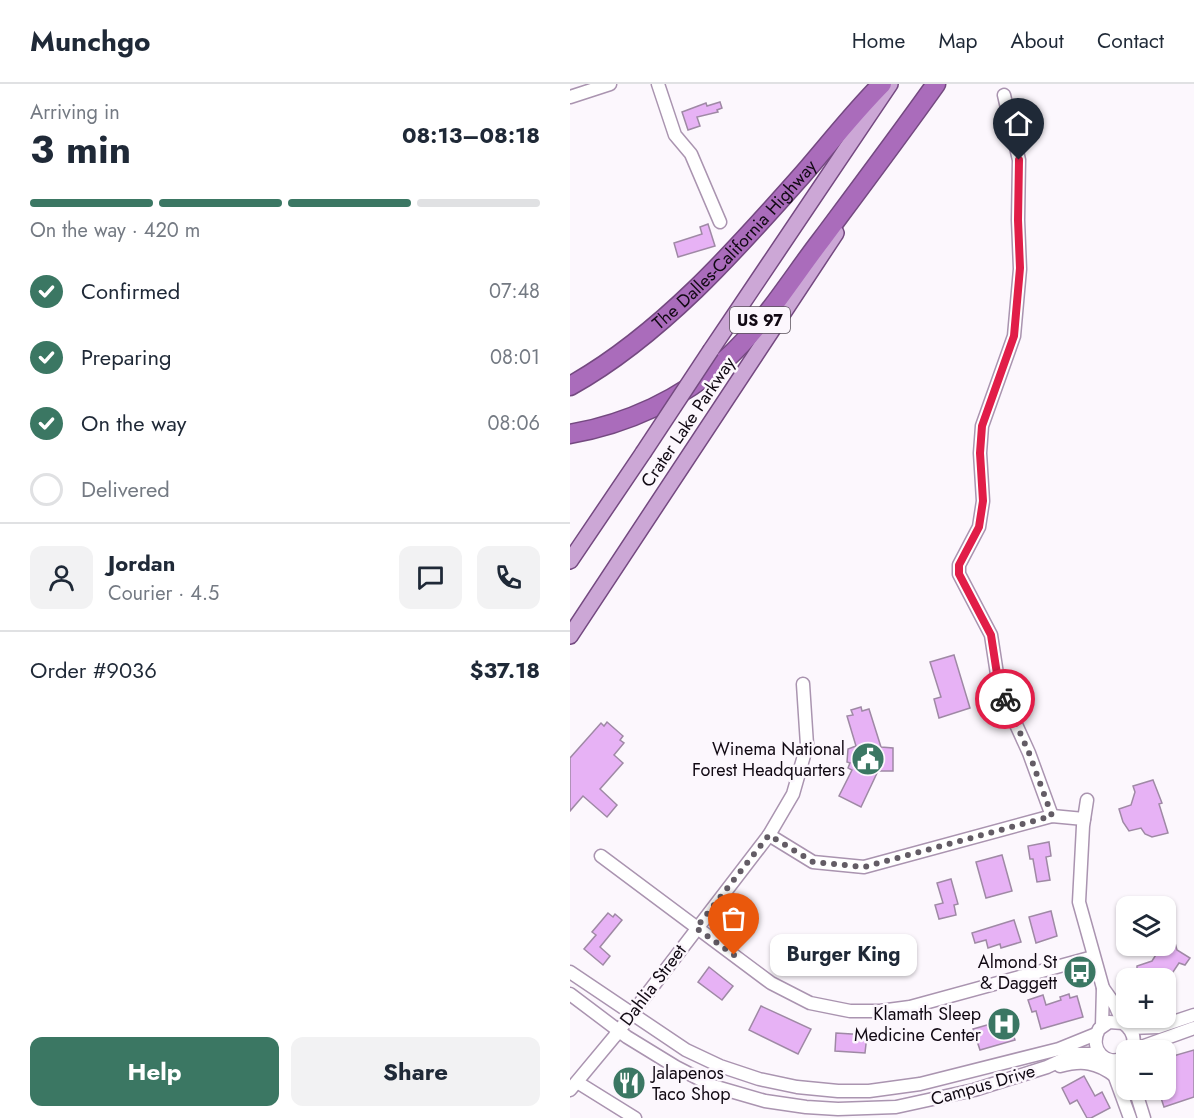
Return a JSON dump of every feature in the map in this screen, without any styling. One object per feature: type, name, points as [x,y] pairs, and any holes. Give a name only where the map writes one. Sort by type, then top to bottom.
[{"type":"highway","name":"The Dalles-California Highway","points":[[570,386],[630,348],[678,306],[802,175],[882,84]]},
{"type":"highway","name":"US 97","points":[[570,434],[622,420],[668,401],[701,380],[726,359],[771,306],[936,84]]},
{"type":"main road","name":"Crater Lake Parkway","points":[[570,561],[890,84]]},
{"type":"main road","name":"Crater Lake Parkway","points":[[570,636],[897,138]]},
{"type":"street","points":[[570,97],[610,84]]},
{"type":"street","points":[[658,84],[675,135],[691,154],[720,222]]},
{"type":"street","points":[[1004,95],[1019,160],[1019,280],[1014,336],[982,426],[980,453],[983,501],[979,527],[959,565],[959,574],[991,635],[999,687],[1029,753],[1052,816]]},
{"type":"street","name":"Dahlia Street","points":[[574,1086],[769,835],[793,794],[807,745],[802,684]]},
{"type":"street","points":[[1087,800],[1079,902],[1103,988],[1099,1030],[1095,1044],[1115,1076],[1130,1118]]},
{"type":"street","points":[[769,835],[813,862],[864,867],[1052,816],[1084,819]]},
{"type":"street","points":[[601,855],[771,983],[810,1003],[850,1011],[880,1011],[910,1007],[1093,957]]},
{"type":"street","name":"Campus Drive","points":[[570,972],[686,1050],[720,1066],[759,1079],[797,1087],[838,1091],[869,1091],[920,1084],[1049,1052],[1113,1022],[1116,1023]]},
{"type":"street","points":[[1103,988],[1116,1008]]},
{"type":"street","name":"Campus Drive","points":[[570,994],[618,1030],[675,1067],[713,1086],[765,1101],[868,1113],[940,1098],[1047,1067],[1060,1059],[1076,1054],[1116,1060]]},
{"type":"street","points":[[1176,1021],[1194,1015]]},
{"type":"street","points":[[1160,1040],[1194,1028]]},
{"type":"street","points":[[1047,1067],[1076,1062],[1090,1063],[1106,1069],[1115,1076]]},
{"type":"street","points":[[574,1086],[635,1118]]},
{"type":"street","points":[[1138,1100],[1144,1118]]},
{"type":"building","points":[[720,102],[722,108],[717,110],[718,112],[697,117],[700,126],[688,130],[682,112],[706,103],[707,106]]},
{"type":"building","points":[[708,224],[715,246],[678,257],[674,243],[702,234],[700,227]]},
{"type":"building","points":[[954,655],[970,708],[939,718],[934,699],[941,697],[930,662]]},
{"type":"building","points":[[861,707],[862,711],[869,709],[881,747],[893,748],[893,771],[878,771],[861,807],[839,796],[852,770],[848,768],[850,763],[847,762],[848,749],[856,746],[847,716],[853,715],[851,710]]},
{"type":"building","points":[[607,722],[623,736],[620,740],[624,743],[614,755],[623,763],[600,789],[617,805],[607,817],[583,796],[570,811],[570,758],[601,723],[604,726]]},
{"type":"building","points":[[1153,780],[1162,803],[1159,804],[1168,833],[1152,837],[1145,834],[1141,828],[1129,831],[1119,809],[1131,805],[1135,792],[1133,786]]},
{"type":"building","points":[[1049,842],[1051,856],[1046,857],[1050,880],[1037,882],[1028,846]]},
{"type":"building","points":[[1002,855],[1012,891],[986,898],[976,862]]},
{"type":"building","points":[[951,879],[958,904],[954,905],[956,915],[939,919],[935,905],[943,903],[937,883]]},
{"type":"building","points":[[1051,911],[1057,936],[1036,943],[1029,917]]},
{"type":"building","points":[[608,913],[613,917],[615,914],[622,920],[600,947],[610,956],[603,965],[584,949],[596,935],[592,932]]},
{"type":"building","points":[[1014,920],[1021,942],[1001,948],[1000,944],[988,948],[986,940],[975,943],[972,933]]},
{"type":"building","points":[[1176,946],[1177,950],[1190,958],[1185,965],[1179,963],[1176,968],[1137,968],[1137,966],[1152,961],[1155,956],[1176,956]]},
{"type":"building","points":[[709,967],[733,986],[722,1000],[698,982]]},
{"type":"building","points":[[1069,994],[1070,998],[1077,996],[1083,1017],[1041,1029],[1036,1011],[1032,1012],[1028,1000],[1043,995],[1046,1005],[1061,1000],[1060,997]]},
{"type":"building","points":[[761,1006],[811,1029],[798,1054],[749,1030]]},
{"type":"building","points":[[1008,1019],[1015,1040],[980,1050],[973,1029]]},
{"type":"building","points":[[836,1033],[867,1035],[865,1053],[835,1051]]},
{"type":"building","points":[[1194,1050],[1194,1097],[1164,1107],[1162,1100],[1176,1100],[1176,1055]]},
{"type":"building","name":"Jalapenos Taco Shop","points":[[623,1070],[642,1084],[637,1094],[616,1081]]},
{"type":"building","points":[[1084,1076],[1095,1096],[1102,1092],[1110,1108],[1091,1118],[1087,1118],[1077,1100],[1070,1104],[1062,1088]]},
{"type":"way so far","points":[[734,955],[696,928],[769,835],[813,862],[864,867],[1052,816],[1029,753],[1005,699]]},
{"type":"place","name":"Winema National Forest Headquarters","points":[[868,759]]},
{"type":"place","name":"Burger King","points":[[734,955]]},
{"type":"place","name":"Almond St & Daggett","points":[[1080,972]]},
{"type":"place","name":"Klamath Sleep Medicine Center","points":[[1004,1024]]},
{"type":"place","name":"Jalapenos Taco Shop","points":[[629,1083]]},
{"type":"route","points":[[1005,699],[999,687],[991,635],[959,574],[959,565],[979,527],[983,501],[980,453],[982,426],[1014,336],[1020,268],[1019,160]]}]
